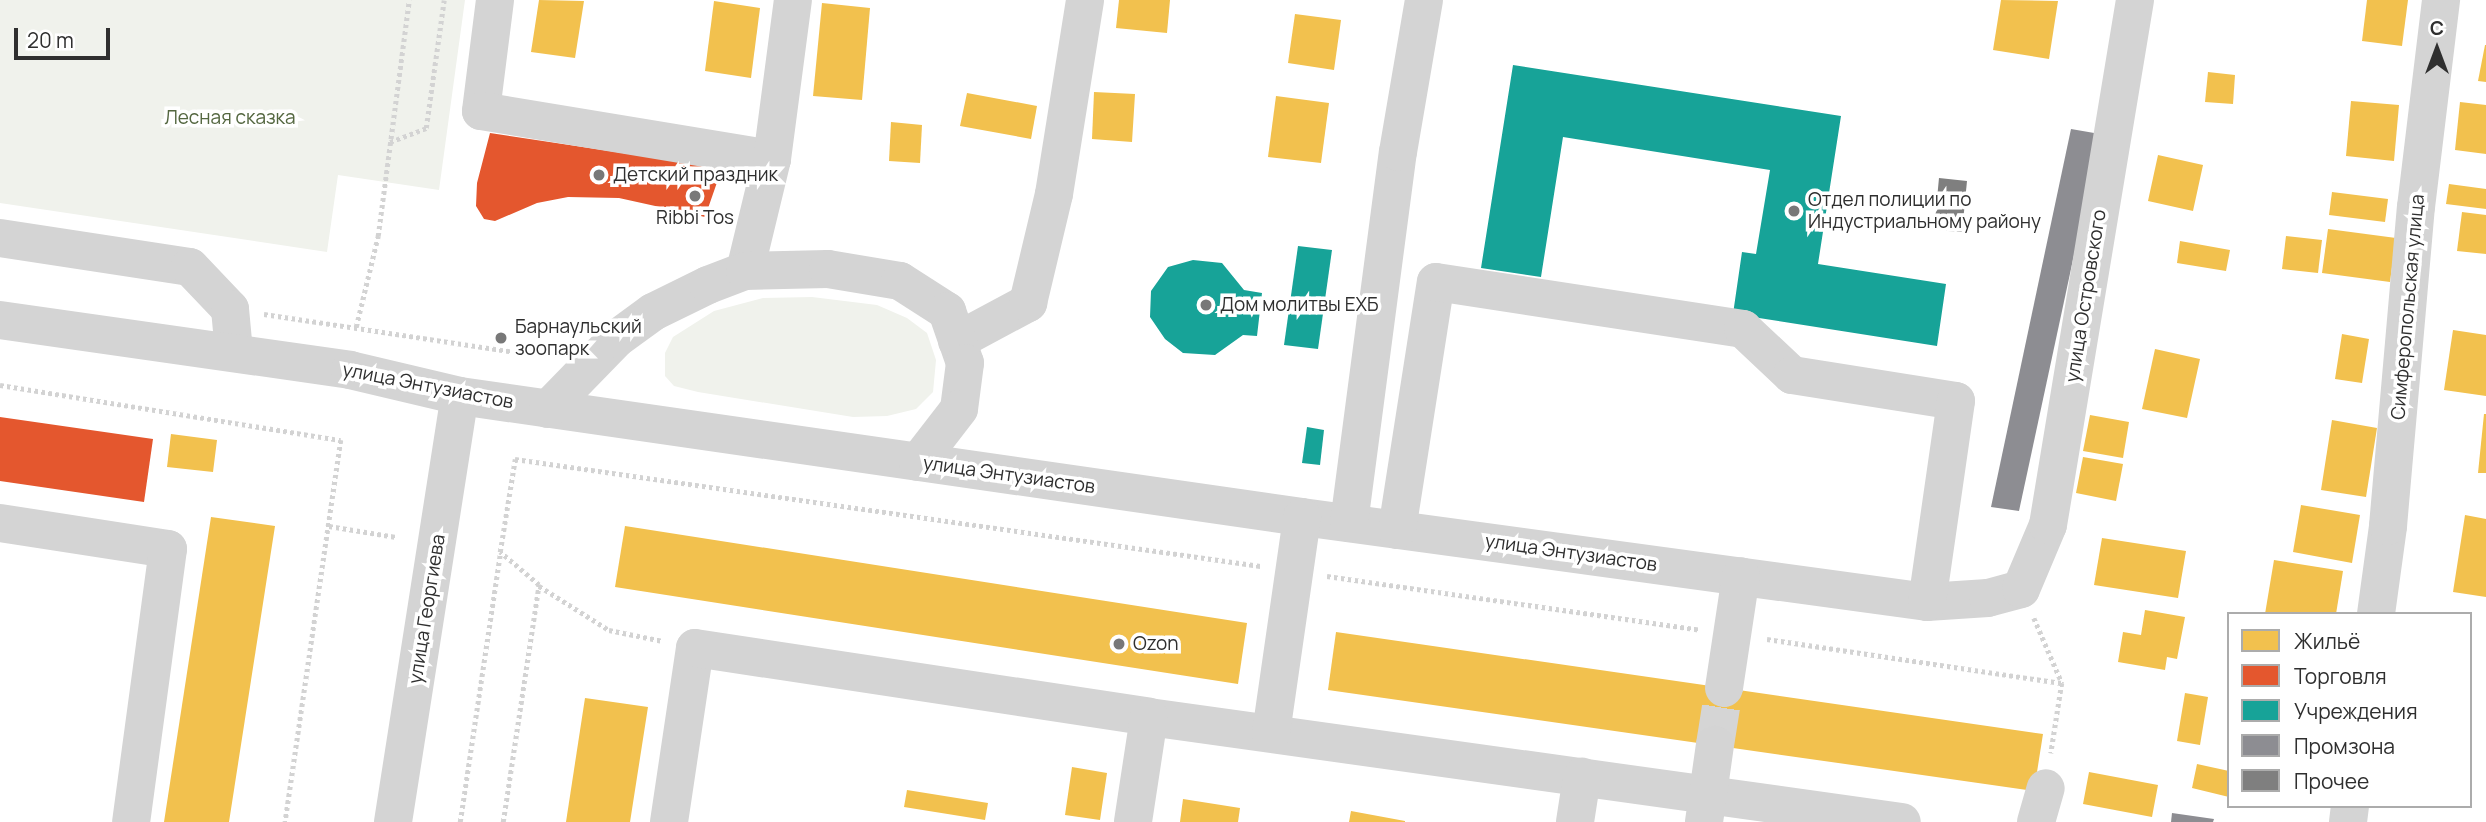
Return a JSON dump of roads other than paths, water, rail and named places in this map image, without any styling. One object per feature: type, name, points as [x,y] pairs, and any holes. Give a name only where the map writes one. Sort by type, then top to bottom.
[{"type":"street","points":[[495,0],[481,111],[772,159]]},
{"type":"street","points":[[746,271],[772,159],[793,0]]},
{"type":"street","points":[[957,341],[1028,303],[1054,194],[1085,0]]},
{"type":"street","points":[[1349,523],[1398,152],[1424,0]]},
{"type":"street","name":"улица Островского","points":[[2021,589],[2048,525],[2135,0]]},
{"type":"street","name":"Симферопольская улица","points":[[2376,612],[2388,526],[2416,207],[2441,0]]},
{"type":"street","points":[[0,238],[190,267],[230,309],[234,352]]},
{"type":"street","points":[[548,409],[616,339],[653,312],[708,285],[746,271],[828,269],[900,281],[947,311],[965,363],[959,410],[918,462]]},
{"type":"street","points":[[1397,530],[1436,282],[1743,329],[1793,375],[1956,401],[1927,602]]},
{"type":"street","name":"улица Энтузиастов","points":[[0,320],[350,370],[460,396],[548,409],[1302,517],[1927,602],[1988,598],[2021,589]]},
{"type":"street","name":"улица Георгиева","points":[[393,822],[460,396]]},
{"type":"street","points":[[1271,733],[1302,517]]},
{"type":"street","points":[[0,523],[167,549],[131,822]]},
{"type":"street","points":[[1724,688],[1741,576]]},
{"type":"street","points":[[668,822],[695,648],[1149,717],[1582,777],[1706,808],[1902,822]]},
{"type":"street","points":[[1133,822],[1149,717]]},
{"type":"street","points":[[1706,808],[1716,746]]},
{"type":"street","points":[[1575,822],[1582,777]]},
{"type":"tunnel","points":[[1715,745],[1724,688]]},
{"type":"place","name":"Детский праздник","points":[[599,175]]},
{"type":"place","name":"Ribbi Tos","points":[[695,196]]},
{"type":"place","name":"Отдел полиции по Индустриальному району","points":[[1794,211]]},
{"type":"place","name":"Дом молитвы ЕХБ","points":[[1206,305]]},
{"type":"place","name":"Барнаульский зоопарк","points":[[501,338]]},
{"type":"place","name":"Ozon","points":[[1119,644]]},
{"type":"park label","name":"Лесная сказка","points":[[230,118]]}]
